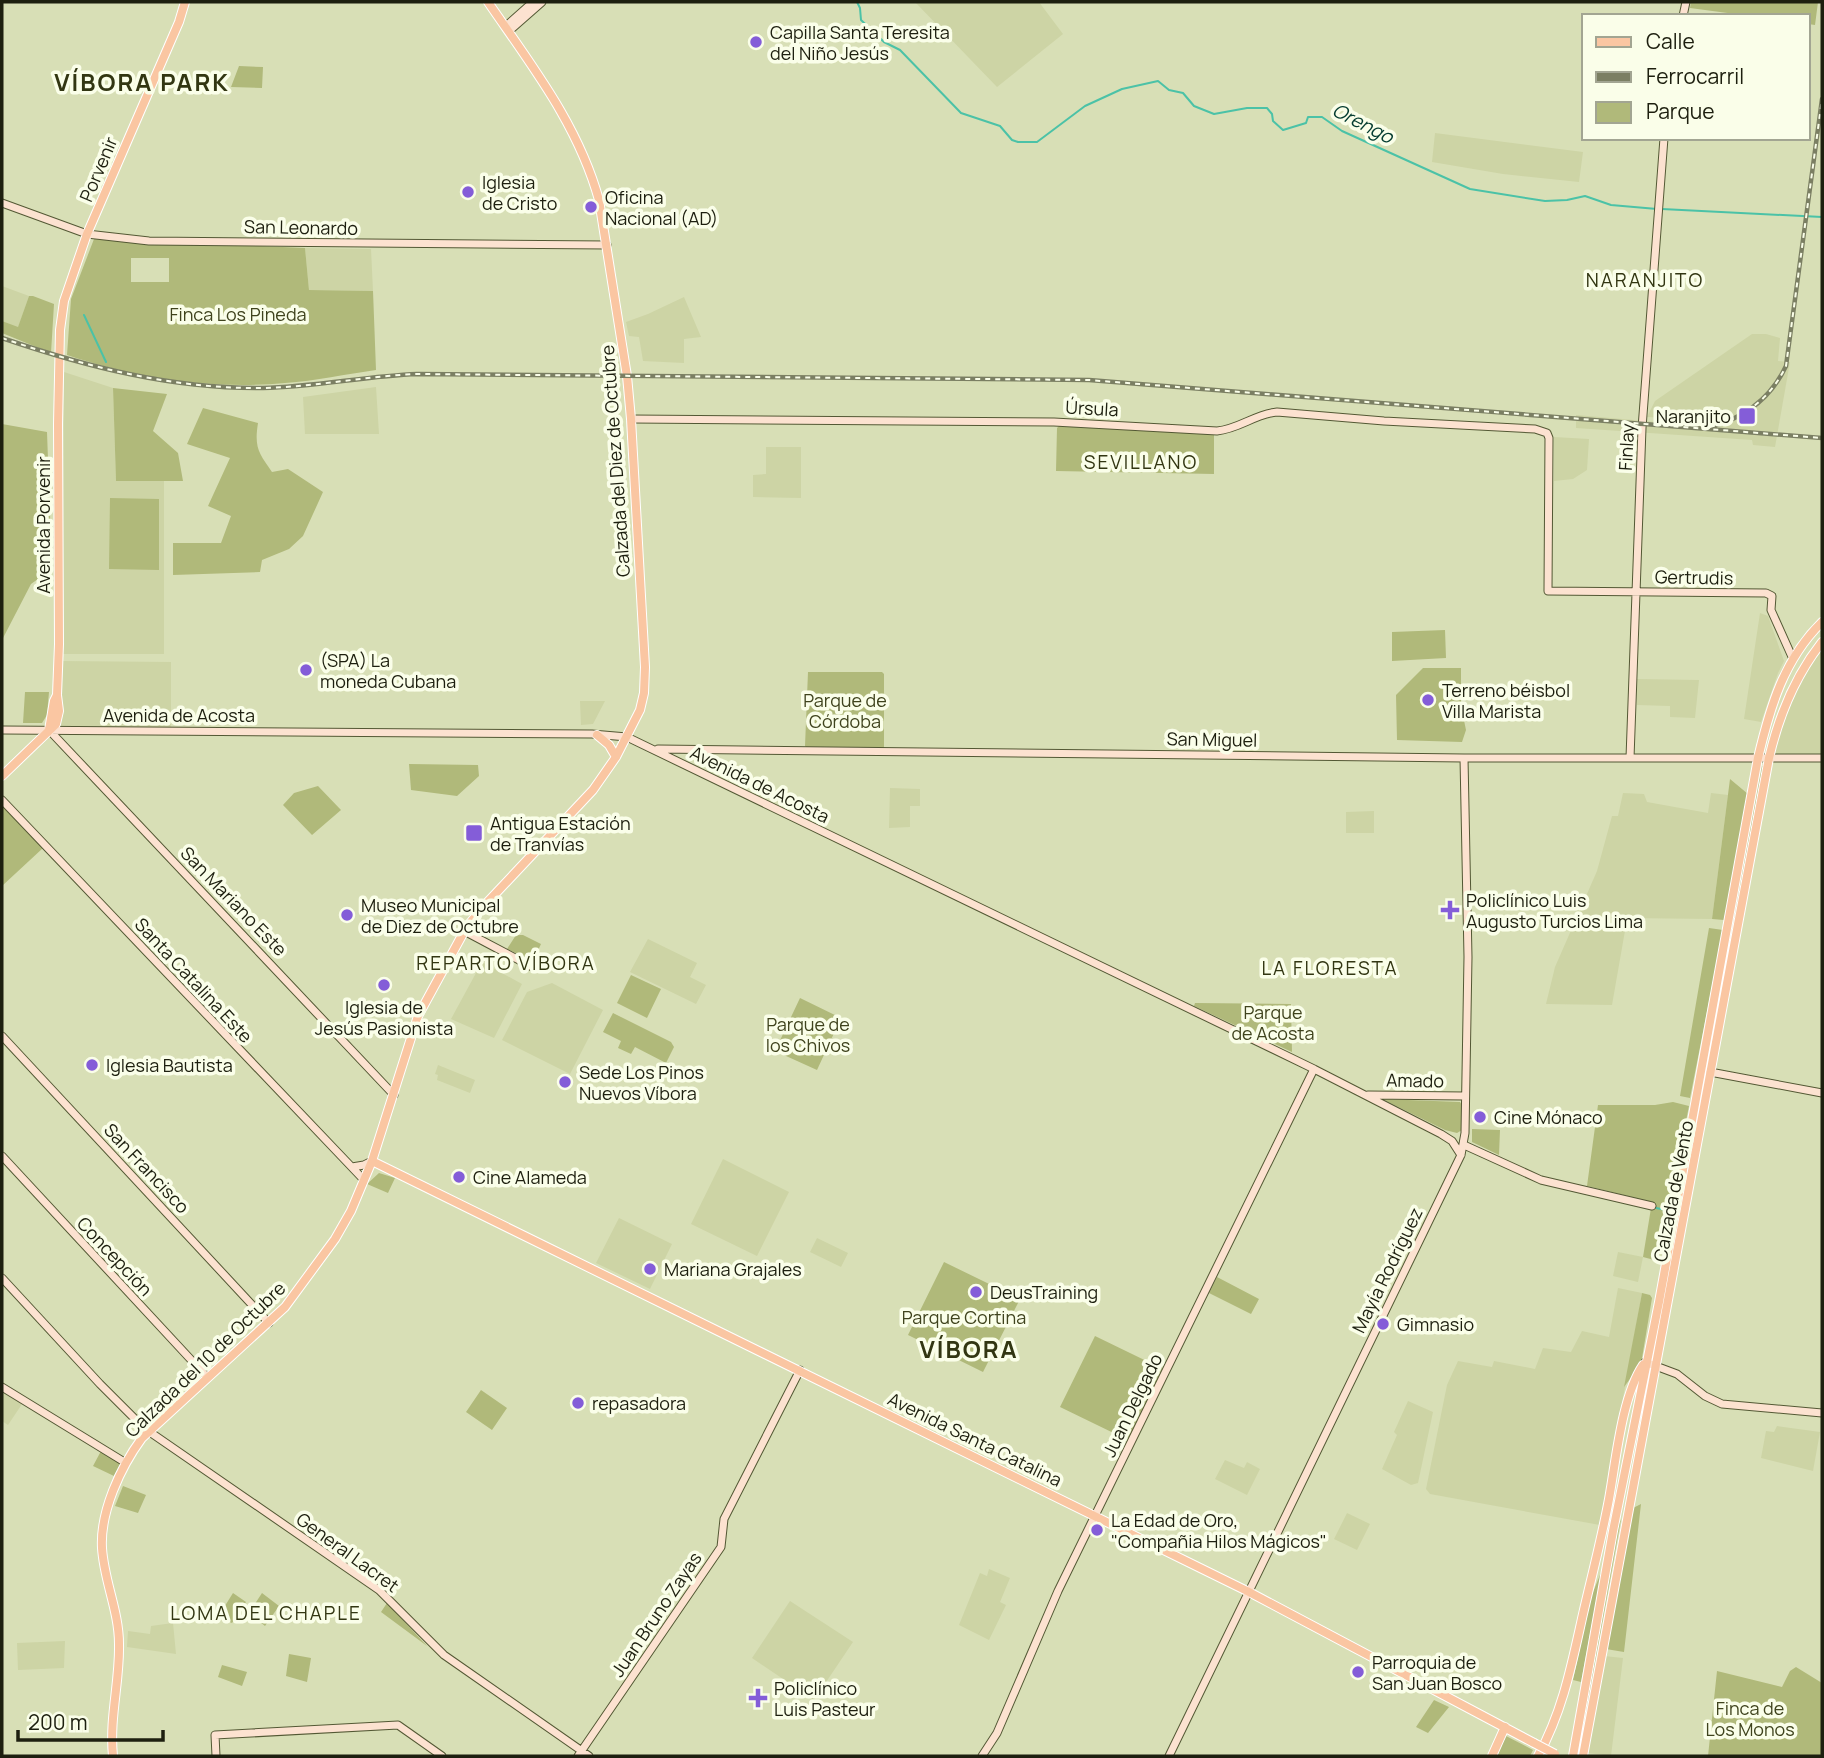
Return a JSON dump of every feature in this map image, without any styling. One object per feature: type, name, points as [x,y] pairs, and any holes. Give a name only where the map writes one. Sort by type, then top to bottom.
[{"type":"main road","name":"Porvenir","points":[[59,354],[64,301],[87,234],[179,22],[185,2]]},
{"type":"main road","name":"Calzada del Diez de Octubre","points":[[488,2],[553,96],[588,167],[607,245],[631,419],[645,667],[640,710],[627,737]]},
{"type":"main road","name":"Avenida Porvenir","points":[[49,730],[56,723],[59,711],[59,354]]},
{"type":"main road","name":"Calzada de Vento","points":[[1583,1756],[1629,1502],[1659,1302],[1758,758],[1774,696],[1793,659],[1822,622]]},
{"type":"main road","name":"Calzada de Vento","points":[[1573,1756],[1613,1531],[1710,1072],[1769,758],[1787,701],[1804,666],[1822,642]]},
{"type":"main road","points":[[1793,659],[1804,666]]},
{"type":"main road","points":[[1774,696],[1787,701]]},
{"type":"main road","points":[[2,776],[49,730]]},
{"type":"main road","points":[[597,735],[609,745],[616,757]]},
{"type":"main road","points":[[616,757],[627,737]]},
{"type":"main road","name":"Calzada del 10 de Octubre","points":[[113,1756],[112,1734],[120,1646],[102,1548],[110,1503],[126,1463],[135,1447],[149,1432],[285,1307],[335,1239],[352,1211],[372,1161],[418,1016],[464,931],[482,908],[580,804],[616,757]]},
{"type":"main road","name":"Avenida Santa Catalina","points":[[372,1161],[1249,1592],[1557,1755]]},
{"type":"main road","points":[[365,1177],[377,1169],[391,1169]]},
{"type":"main road","name":"Calzada de Vento","points":[[1538,1756],[1562,1703],[1603,1531],[1633,1380],[1650,1363]]},
{"type":"main road","points":[[1588,1593],[1613,1531],[1629,1502]]},
{"type":"main road","points":[[1492,1756],[1505,1727]]},
{"type":"street","points":[[507,28],[533,2]]},
{"type":"street","points":[[507,28],[542,2]]},
{"type":"street","name":"Finlay","points":[[1630,758],[1642,428],[1664,140]]},
{"type":"street","name":"San Leonardo","points":[[2,203],[87,234],[160,241],[607,245]]},
{"type":"street","name":"Úrsula","points":[[631,419],[1054,422],[1217,431],[1277,412],[1535,429],[1547,433],[1549,438],[1548,591]]},
{"type":"street","name":"Gertrudis","points":[[1548,591],[1766,593],[1772,596],[1771,610],[1793,659]]},
{"type":"street","name":"Avenida de Acosta","points":[[2,730],[322,730],[627,737],[1314,1069],[1441,1134],[1452,1141],[1461,1155]]},
{"type":"street","name":"San Mariano Este","points":[[49,730],[394,1096]]},
{"type":"street","name":"San Miguel","points":[[654,749],[1464,758],[1822,758]]},
{"type":"street","name":"Mayía Rodríguez","points":[[1169,1756],[1464,1145],[1468,957],[1464,758]]},
{"type":"street","name":"Santa Catalina Este","points":[[2,800],[352,1167],[365,1177]]},
{"type":"street","points":[[464,931],[534,968]]},
{"type":"street","name":"San Francisco","points":[[2,1036],[269,1323]]},
{"type":"street","name":"Juan Delgado","points":[[982,1756],[997,1733],[1058,1591],[1314,1069]]},
{"type":"street","points":[[1710,1072],[1822,1093]]},
{"type":"street","name":"Amado","points":[[1365,1095],[1465,1096]]},
{"type":"street","name":"Avenida de Acosta","points":[[1441,1134],[1458,1137],[1465,1133]]},
{"type":"street","points":[[1464,1145],[1541,1180],[1652,1206]]},
{"type":"street","name":"Concepción","points":[[2,1156],[207,1377]]},
{"type":"street","points":[[352,1167],[372,1161]]},
{"type":"street","name":"General Lacret","points":[[2,1278],[149,1432],[379,1590],[444,1655],[580,1754],[589,1756]]},
{"type":"street","points":[[1650,1363],[1677,1374],[1714,1402],[1822,1413]]},
{"type":"street","name":"Juan Bruno Zayas","points":[[580,1754],[721,1546],[724,1519],[800,1370]]},
{"type":"street","points":[[2,1387],[126,1463]]},
{"type":"street","points":[[216,1756],[215,1735],[398,1725],[442,1756]]},
{"type":"shaded area","points":[[915,2],[1039,2],[1063,34],[997,87]]},
{"type":"shaded area","points":[[1435,133],[1583,152],[1579,182],[1503,174],[1432,162]]},
{"type":"shaded area","points":[[305,248],[371,249],[373,291],[309,290]]},
{"type":"shaded area","points":[[2,286],[29,296],[18,328],[2,321]]},
{"type":"shaded area","points":[[684,297],[701,337],[684,339],[684,363],[643,361],[639,337],[629,336],[626,322]]},
{"type":"shaded area","points":[[1752,334],[1780,338],[1778,361],[1790,362],[1775,447],[1753,445],[1752,440],[1576,428],[1576,415],[1692,425],[1716,420],[1647,417],[1655,401]]},
{"type":"shaded area","points":[[64,372],[113,388],[116,481],[164,481],[164,654],[63,654]]},
{"type":"shaded area","points":[[376,387],[379,434],[305,434],[303,397]]},
{"type":"shaded area","points":[[1554,437],[1589,439],[1587,470],[1573,479],[1554,481]]},
{"type":"shaded area","points":[[766,447],[801,447],[801,498],[753,497],[753,475],[766,474]]},
{"type":"shaded area","points":[[1760,613],[1768,616],[1784,661],[1761,722],[1744,719]]},
{"type":"shaded area","points":[[1822,642],[1822,758],[1769,758],[1787,701]]},
{"type":"shaded area","points":[[59,661],[171,662],[171,731],[49,730]]},
{"type":"shaded area","points":[[1637,679],[1699,680],[1695,718],[1670,717],[1670,706],[1637,705]]},
{"type":"shaded area","points":[[580,701],[605,701],[593,724],[581,725]]},
{"type":"shaded area","points":[[890,788],[920,789],[920,806],[910,806],[910,827],[889,828]]},
{"type":"shaded area","points":[[1623,793],[1644,794],[1647,802],[1708,813],[1711,793],[1728,795],[1712,919],[1624,918],[1626,925],[1612,1005],[1546,1004],[1555,967],[1597,871],[1612,816],[1618,816]]},
{"type":"shaded area","points":[[1374,811],[1374,833],[1346,833],[1346,812]]},
{"type":"shaded area","points":[[648,939],[697,963],[690,977],[706,985],[696,1004],[630,972]]},
{"type":"shaded area","points":[[482,962],[522,984],[494,1038],[451,1019]]},
{"type":"shaded area","points":[[552,983],[603,1010],[570,1074],[502,1040],[527,992]]},
{"type":"shaded area","points":[[438,1065],[475,1080],[470,1093],[437,1080],[438,1075],[435,1074]]},
{"type":"shaded area","points":[[723,1159],[789,1192],[757,1256],[691,1224]]},
{"type":"shaded area","points":[[619,1218],[672,1244],[650,1289],[596,1263]]},
{"type":"shaded area","points":[[817,1238],[848,1253],[841,1267],[810,1252]]},
{"type":"shaded area","points":[[1618,1252],[1643,1257],[1638,1282],[1613,1276]]},
{"type":"shaded area","points":[[1618,1288],[1642,1293],[1600,1525],[1430,1494],[1426,1489],[1447,1385],[1458,1361],[1492,1367],[1494,1361],[1535,1369],[1543,1348],[1571,1352],[1582,1331],[1609,1337]]},
{"type":"shaded area","points":[[2,1391],[22,1404],[8,1425],[2,1421]]},
{"type":"shaded area","points":[[1408,1401],[1433,1412],[1418,1483],[1411,1485],[1382,1469]]},
{"type":"shaded area","points":[[1777,1426],[1820,1432],[1813,1471],[1761,1458],[1766,1431],[1774,1432]]},
{"type":"shaded area","points":[[1225,1460],[1244,1468],[1247,1462],[1260,1469],[1247,1495],[1215,1479]]},
{"type":"shaded area","points":[[1347,1513],[1370,1524],[1357,1550],[1334,1539]]},
{"type":"shaded area","points":[[989,1569],[1010,1578],[1000,1602],[1006,1605],[989,1640],[959,1625],[980,1573],[987,1576]]},
{"type":"shaded area","points":[[790,1601],[853,1642],[814,1700],[752,1658]]},
{"type":"shaded area","points":[[173,1623],[176,1654],[127,1647],[128,1631],[150,1634],[151,1626]]},
{"type":"shaded area","points":[[65,1641],[64,1668],[18,1670],[17,1643]]},
{"type":"shaded area","points":[[1604,1656],[1623,1658],[1611,1756],[1586,1751]]},
{"type":"green space","points":[[1691,2],[1818,2],[1815,25],[1810,24],[1810,14],[1735,14],[1690,8]]},
{"type":"green space","points":[[239,66],[263,67],[262,88],[231,87]]},
{"type":"green space","name":"Finca Los Pineda","points":[[94,239],[305,248],[309,290],[373,291],[376,370],[297,382],[230,385],[174,380],[120,370],[67,355],[71,299]],"holes":[[[131,258],[169,258],[169,282],[131,282]]]},
{"type":"green space","points":[[29,296],[54,304],[51,353],[2,333],[2,321],[18,327]]},
{"type":"green space","points":[[113,388],[167,394],[153,431],[178,453],[183,481],[116,481]]},
{"type":"green space","points":[[203,408],[258,423],[259,450],[272,472],[288,469],[323,492],[303,536],[289,549],[262,560],[260,572],[173,575],[173,543],[221,543],[231,516],[208,506],[230,458],[187,444]]},
{"type":"green space","points":[[2,424],[47,432],[52,569],[31,584],[2,640]]},
{"type":"green space","points":[[1059,426],[1214,434],[1214,474],[1056,471]]},
{"type":"green space","points":[[110,498],[159,499],[159,570],[109,569]]},
{"type":"green space","points":[[1445,630],[1446,658],[1392,661],[1392,632]]},
{"type":"green space","name":"Terreno béisbol Villa Marista","points":[[1423,668],[1461,668],[1461,706],[1466,730],[1462,742],[1397,740],[1396,695]]},
{"type":"green space","name":"Parque de Córdoba","points":[[808,672],[884,674],[884,748],[808,749],[805,746]]},
{"type":"green space","points":[[25,692],[49,692],[47,715],[42,723],[23,723]]},
{"type":"green space","points":[[409,764],[478,765],[479,776],[457,796],[411,790]]},
{"type":"green space","points":[[1762,766],[1654,1353],[1651,1354]]},
{"type":"green space","points":[[1730,779],[1748,794],[1724,920],[1712,919]]},
{"type":"green space","points":[[318,786],[341,810],[312,835],[283,805],[294,793]]},
{"type":"green space","points":[[2,804],[43,848],[2,886]]},
{"type":"green space","points":[[1709,928],[1723,930],[1690,1098],[1680,1096]]},
{"type":"green space","points":[[516,935],[523,935],[541,944],[533,961],[507,949]]},
{"type":"green space","points":[[631,975],[661,989],[647,1018],[617,1003]]},
{"type":"green space","name":"Parque de los Chivos","points":[[800,998],[841,1018],[817,1070],[775,1051]]},
{"type":"green space","name":"Parque de Acosta","points":[[1195,1003],[1291,1004],[1292,1052],[1194,1006]]},
{"type":"green space","points":[[613,1013],[671,1042],[674,1047],[666,1063],[635,1047],[631,1054],[618,1048],[621,1041],[603,1032]]},
{"type":"green space","points":[[1382,1099],[1460,1102],[1462,1130],[1457,1133],[1445,1130]]},
{"type":"green space","points":[[1673,1102],[1689,1106],[1658,1261],[1643,1257],[1652,1202],[1587,1186],[1598,1105],[1655,1105]]},
{"type":"green space","points":[[1472,1129],[1500,1130],[1499,1155],[1472,1142]]},
{"type":"green space","points":[[379,1173],[395,1178],[388,1193],[367,1184]]},
{"type":"green space","name":"Parque Cortina","points":[[944,1262],[1020,1299],[983,1372],[908,1335]]},
{"type":"green space","points":[[1217,1277],[1259,1299],[1251,1314],[1209,1293]]},
{"type":"green space","points":[[1642,1293],[1652,1298],[1641,1364],[1624,1387]]},
{"type":"green space","points":[[1095,1336],[1165,1370],[1130,1441],[1060,1407]]},
{"type":"green space","points":[[481,1390],[507,1408],[492,1430],[466,1412]]},
{"type":"green space","points":[[101,1451],[121,1463],[114,1476],[93,1466]]},
{"type":"green space","points":[[123,1486],[146,1495],[138,1513],[115,1506]]},
{"type":"green space","points":[[1641,1504],[1624,1652],[1606,1649],[1631,1509]]},
{"type":"green space","points":[[1621,1519],[1581,1741],[1578,1746],[1616,1531]]},
{"type":"green space","points":[[1602,1570],[1581,1682],[1573,1680],[1591,1597]]},
{"type":"green space","points":[[233,1593],[246,1602],[232,1623],[218,1617]]},
{"type":"green space","points":[[262,1593],[279,1606],[265,1626],[249,1613]]},
{"type":"green space","points":[[387,1603],[427,1646],[381,1612]]},
{"type":"green space","points":[[289,1654],[311,1658],[307,1682],[286,1676]]},
{"type":"green space","points":[[222,1665],[247,1672],[242,1686],[218,1677]]},
{"type":"green space","name":"Finca de Los Monos","points":[[1796,1667],[1822,1683],[1822,1756],[1708,1756],[1717,1671],[1782,1687],[1790,1671]]},
{"type":"green space","points":[[1434,1700],[1449,1707],[1428,1733],[1416,1727]]},
{"type":"green space","points":[[1506,1736],[1533,1750],[1530,1756],[1495,1756]]},
{"type":"waterway","name":"Orengo","points":[[857,2],[861,20],[884,42],[900,50],[961,113],[1000,126],[1012,140],[1018,142],[1037,142],[1085,106],[1122,89],[1158,81],[1169,90],[1183,93],[1194,106],[1214,114],[1247,108],[1267,108],[1273,121],[1283,130],[1306,123],[1308,117],[1322,117],[1342,131],[1470,189],[1545,201],[1585,196],[1611,205],[1657,209]]},
{"type":"waterway","name":"Orengo","points":[[1662,209],[1822,217]]},
{"type":"waterway","points":[[84,315],[106,362]]},
{"type":"waterway","points":[[1656,1208],[1671,1211]]},
{"type":"railway","points":[[1710,427],[1734,418],[1755,405],[1773,388],[1786,366],[1822,99]]},
{"type":"railway","points":[[2,338],[130,374],[196,385],[229,387],[282,387],[417,374],[1089,380],[1822,438]]},
{"type":"place","name":"Capilla Santa Teresita del Niño Jesús","points":[[756,42]]},
{"type":"place","name":"Iglesia de Cristo","points":[[468,192]]},
{"type":"place","name":"Oficina Nacional (AD)","points":[[591,207]]},
{"type":"place","name":"Naranjito","points":[[1747,416]]},
{"type":"place","name":"(SPA) La moneda Cubana","points":[[306,670]]},
{"type":"place","name":"Terreno béisbol Villa Marista","points":[[1428,700]]},
{"type":"place","name":"Antigua Estación de Tranvías","points":[[474,833]]},
{"type":"place","name":"Policlínico Luis Augusto Turcios Lima","points":[[1450,910]]},
{"type":"place","name":"Museo Municipal de Diez de Octubre","points":[[347,915]]},
{"type":"place","name":"Iglesia de Jesús Pasionista","points":[[384,985]]},
{"type":"place","name":"Iglesia Bautista","points":[[92,1065]]},
{"type":"place","name":"Sede Los Pinos Nuevos Víbora","points":[[565,1082]]},
{"type":"place","name":"Cine Mónaco","points":[[1480,1117]]},
{"type":"place","name":"Cine Alameda","points":[[459,1177]]},
{"type":"place","name":"Mariana Grajales","points":[[650,1269]]},
{"type":"place","name":"DeusTraining","points":[[976,1292]]},
{"type":"place","name":"Gimnasio","points":[[1383,1324]]},
{"type":"place","name":"repasadora","points":[[578,1403]]},
{"type":"place","name":"La Edad de Oro, \"Compañia Hilos Mágicos\"","points":[[1097,1530]]},
{"type":"place","name":"Parroquia de San Juan Bosco","points":[[1358,1672]]},
{"type":"place","name":"Policlínico Luis Pasteur","points":[[758,1698]]},
{"type":"district","name":"VÍBORA PARK","points":[[142,81]]},
{"type":"district","name":"NARANJITO","points":[[1645,280]]},
{"type":"district","name":"SEVILLANO","points":[[1141,462]]},
{"type":"district","name":"REPARTO VÍBORA","points":[[506,963]]},
{"type":"district","name":"LA FLORESTA","points":[[1330,968]]},
{"type":"district","name":"VÍBORA","points":[[969,1348]]},
{"type":"district","name":"LOMA DEL CHAPLE","points":[[266,1613]]}]
